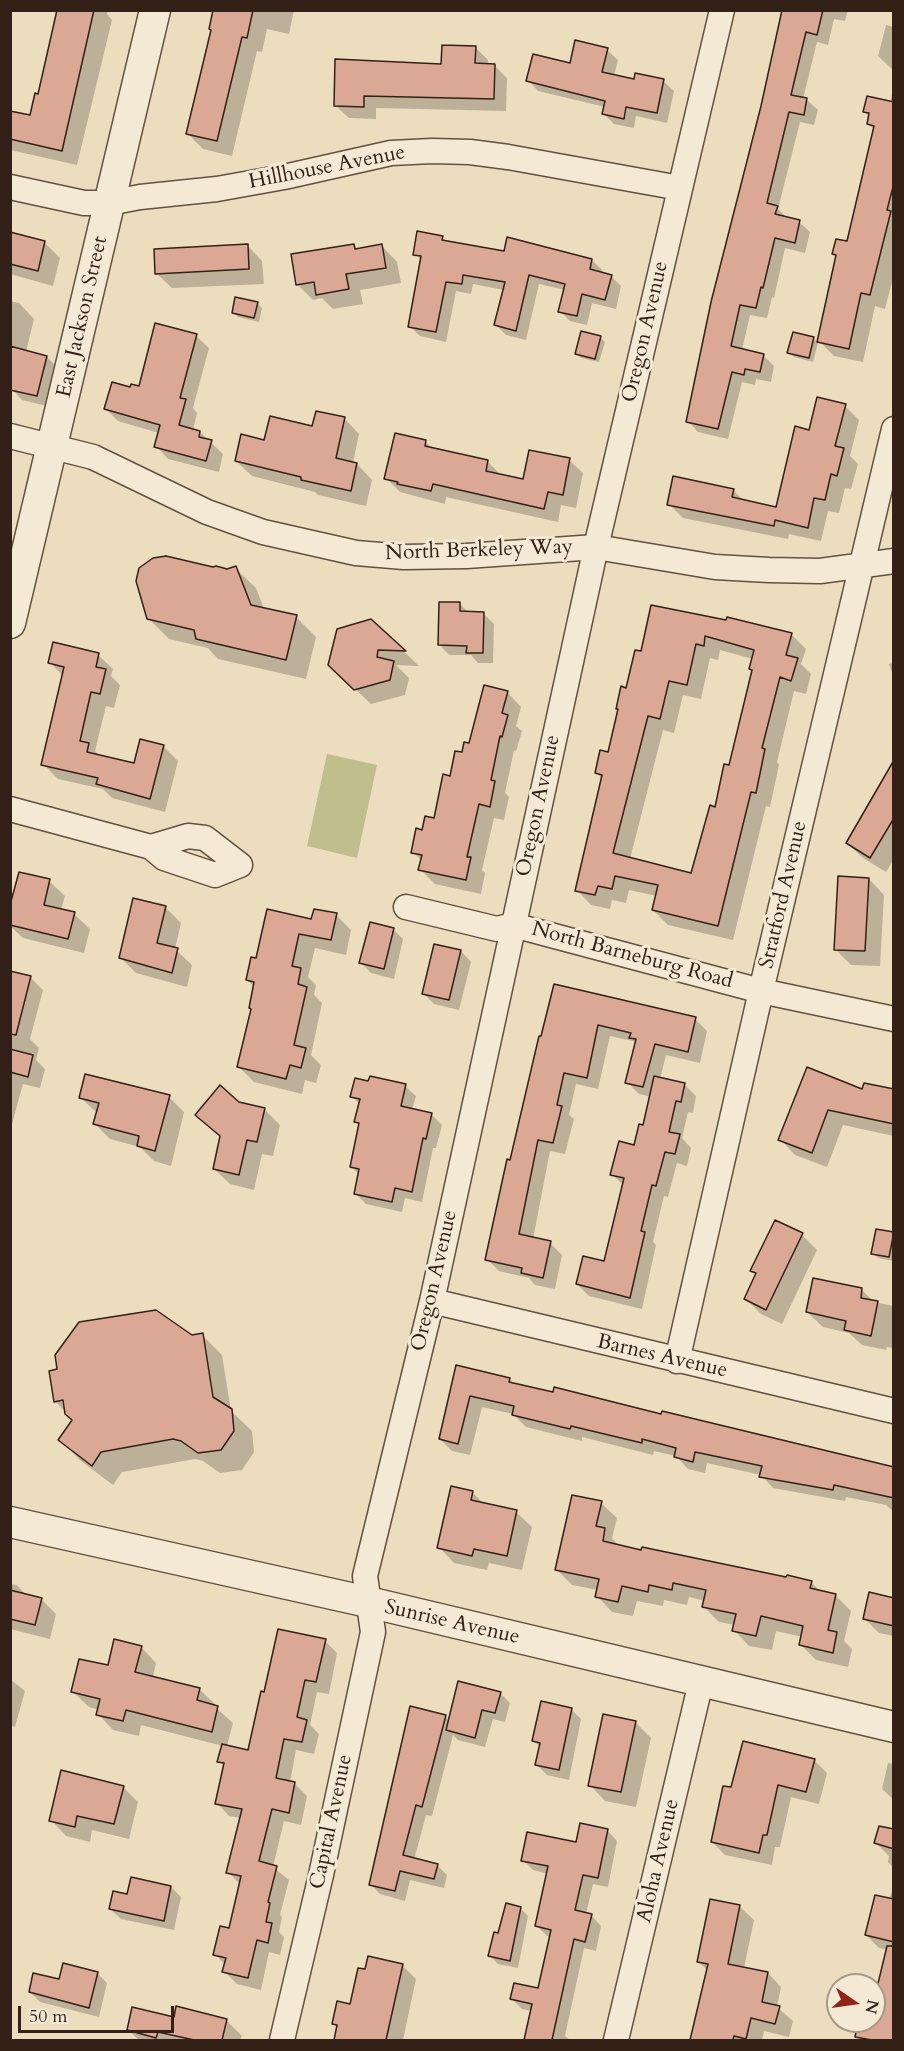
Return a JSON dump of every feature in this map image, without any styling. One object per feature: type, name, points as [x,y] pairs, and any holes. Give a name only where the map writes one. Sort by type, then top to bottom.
[{"type":"street","name":"East Jackson Street","points":[[10,623],[154,10]]},
{"type":"street","name":"Oregon Avenue","points":[[368,1602],[365,1576],[432,1301],[596,547],[722,10]]},
{"type":"street","name":"Hillhouse Avenue","points":[[10,187],[84,203],[109,203],[140,197],[228,187],[391,153],[432,151],[470,152],[508,157],[680,188]]},
{"type":"street","name":"Stratford Avenue","points":[[677,1361],[761,991],[894,429]]},
{"type":"street","name":"North Berkeley Way","points":[[10,436],[93,457],[207,512],[262,532],[356,553],[404,557],[466,556],[596,547],[715,567],[820,571],[894,561]]},
{"type":"street","points":[[10,809],[151,847]]},
{"type":"street","name":"North Barneburg Road","points":[[406,907],[497,929],[513,925],[761,991],[894,1019]]},
{"type":"street","name":"Barnes Avenue","points":[[432,1301],[894,1411]]},
{"type":"street","name":"Sunrise Avenue","points":[[10,1522],[368,1602],[894,1727]]},
{"type":"street","name":"Capital Avenue","points":[[282,2040],[321,1875],[373,1632],[368,1602]]},
{"type":"street","name":"Aloha Avenue","points":[[616,2040],[701,1682]]},
{"type":"green space","points":[[327,754],[377,765],[357,858],[307,846]]},
{"type":"building","points":[[57,10],[94,10],[62,151],[10,139],[10,111],[30,115],[35,93],[38,94]]},
{"type":"building","points":[[213,10],[253,10],[247,38],[242,37],[217,141],[186,134],[211,30],[209,29]]},
{"type":"building","points":[[782,10],[823,10],[817,35],[806,32],[791,95],[807,98],[804,115],[789,112],[767,203],[778,206],[775,214],[800,220],[795,243],[775,238],[756,308],[740,305],[731,346],[764,354],[760,372],[745,369],[744,375],[732,372],[718,429],[686,422],[711,302],[761,106]]},
{"type":"building","points":[[575,40],[608,48],[602,72],[634,79],[635,73],[664,79],[657,113],[626,107],[624,119],[602,114],[605,101],[526,81],[533,54],[570,63]]},
{"type":"building","points":[[442,45],[476,46],[475,63],[495,64],[494,99],[364,96],[364,107],[334,106],[335,59],[441,64]]},
{"type":"building","points":[[867,96],[894,102],[894,183],[887,210],[891,211],[870,295],[861,293],[849,349],[817,342],[836,255],[832,254],[836,239],[847,241],[874,126],[867,124],[869,113],[863,112]]},
{"type":"building","points":[[417,231],[443,236],[442,240],[504,251],[507,237],[592,259],[590,269],[612,275],[605,300],[582,294],[577,316],[558,312],[565,284],[529,275],[516,331],[494,325],[505,282],[463,275],[462,284],[446,282],[436,332],[408,327],[421,256],[413,255]]},
{"type":"building","points":[[10,232],[45,241],[38,271],[10,264]]},
{"type":"building","points":[[248,244],[249,269],[155,274],[154,249]]},
{"type":"building","points":[[354,244],[355,249],[382,244],[386,268],[346,274],[349,289],[316,295],[314,282],[296,285],[291,254]]},
{"type":"building","points":[[235,297],[258,302],[254,318],[232,313]]},
{"type":"building","points":[[155,323],[197,334],[180,398],[186,399],[179,425],[200,431],[199,437],[212,440],[206,461],[154,447],[160,425],[104,409],[112,382],[130,387],[131,384],[139,386]]},
{"type":"building","points":[[581,331],[601,336],[595,359],[575,354]]},
{"type":"building","points":[[793,332],[814,337],[809,358],[787,353]]},
{"type":"building","points":[[10,346],[47,356],[37,396],[10,390]]},
{"type":"building","points":[[817,397],[846,404],[835,446],[844,448],[837,476],[831,474],[825,500],[814,498],[808,528],[775,520],[774,526],[667,505],[673,476],[734,489],[732,497],[776,507],[795,426],[809,430]]},
{"type":"building","points":[[316,411],[345,417],[336,458],[357,463],[351,491],[301,480],[301,477],[235,461],[241,434],[264,440],[270,416],[312,426]]},
{"type":"building","points":[[395,433],[426,440],[425,446],[488,460],[486,471],[523,479],[529,450],[570,458],[563,495],[548,492],[544,509],[433,484],[431,491],[397,484],[398,482],[384,479]]},
{"type":"building","points":[[166,556],[227,569],[236,566],[251,605],[297,615],[286,660],[196,639],[194,630],[147,619],[136,581],[139,568],[153,558]]},
{"type":"building","points":[[439,602],[460,602],[460,611],[484,612],[483,653],[466,653],[467,646],[438,645]]},
{"type":"building","points":[[651,605],[726,620],[727,617],[792,633],[786,655],[798,658],[791,681],[780,677],[762,748],[765,749],[756,793],[751,792],[718,926],[652,910],[658,885],[615,876],[612,889],[598,886],[595,895],[575,891],[602,775],[595,773],[600,750],[608,752],[621,686],[626,688],[635,650],[641,651]],"holes":[[[705,636],[754,650],[749,669],[752,670],[729,765],[724,764],[715,807],[710,805],[691,873],[613,853],[648,716],[660,719],[669,681],[687,685],[696,644],[704,646]]]},
{"type":"building","points":[[371,619],[406,651],[378,650],[377,657],[394,661],[390,680],[354,690],[328,665],[337,629]]},
{"type":"building","points":[[53,642],[99,653],[96,667],[106,669],[100,694],[91,692],[80,741],[89,743],[87,752],[134,763],[140,739],[164,745],[150,799],[96,784],[98,778],[41,765],[64,667],[48,663]]},
{"type":"building","points":[[484,685],[508,691],[502,713],[508,715],[502,737],[500,736],[491,780],[495,781],[490,807],[479,804],[467,857],[471,857],[466,880],[418,870],[422,855],[411,853],[416,828],[422,830],[425,816],[434,818],[443,774],[450,776],[455,751],[462,752],[464,742],[469,743]]},
{"type":"building","points":[[894,760],[894,818],[870,858],[846,843]]},
{"type":"building","points":[[19,872],[50,879],[44,905],[75,912],[68,939],[10,925],[10,905]]},
{"type":"building","points":[[838,876],[869,878],[865,951],[834,950]]},
{"type":"building","points":[[133,898],[166,906],[157,943],[178,948],[172,973],[119,958]]},
{"type":"building","points":[[267,909],[311,919],[314,909],[337,913],[331,940],[299,934],[292,966],[301,968],[298,984],[307,987],[294,1045],[306,1048],[301,1068],[290,1065],[286,1079],[237,1067],[251,1009],[249,1008],[254,982],[246,980],[251,957],[256,958]]},
{"type":"building","points":[[370,922],[394,928],[384,969],[359,963]]},
{"type":"building","points":[[434,944],[461,950],[449,1000],[422,994]]},
{"type":"building","points":[[10,971],[31,976],[16,1035],[10,1034]]},
{"type":"building","points":[[554,984],[696,1017],[688,1052],[655,1044],[643,1087],[625,1083],[636,1039],[629,1038],[631,1033],[598,1025],[587,1078],[564,1073],[557,1105],[562,1106],[553,1143],[538,1140],[519,1234],[551,1241],[543,1278],[521,1273],[522,1268],[485,1260],[507,1159],[510,1160],[539,1036],[541,1036]]},
{"type":"building","points":[[10,1049],[33,1055],[28,1077],[10,1072]]},
{"type":"building","points":[[807,1067],[862,1089],[864,1083],[894,1089],[894,1124],[828,1110],[812,1153],[778,1140]]},
{"type":"building","points":[[85,1074],[170,1095],[155,1151],[137,1146],[139,1136],[93,1124],[99,1103],[79,1098]]},
{"type":"building","points":[[370,1076],[406,1084],[401,1106],[432,1113],[426,1139],[423,1138],[412,1192],[395,1188],[392,1202],[354,1194],[359,1169],[350,1167],[359,1123],[354,1122],[360,1099],[350,1097],[355,1078],[368,1081]]},
{"type":"building","points":[[654,1076],[685,1083],[681,1102],[676,1101],[669,1132],[680,1134],[675,1154],[665,1152],[656,1186],[652,1185],[641,1231],[645,1232],[630,1298],[576,1284],[583,1256],[604,1261],[624,1178],[610,1175],[619,1141],[634,1145],[639,1124],[643,1125]]},
{"type":"building","points":[[220,1085],[239,1102],[265,1108],[257,1142],[247,1140],[239,1175],[213,1169],[220,1136],[195,1115]]},
{"type":"building","points":[[775,1220],[803,1233],[766,1310],[744,1299],[756,1273],[750,1271]]},
{"type":"building","points":[[876,1229],[894,1232],[889,1257],[871,1254]]},
{"type":"building","points":[[813,1278],[862,1288],[861,1298],[878,1301],[871,1336],[844,1330],[846,1321],[806,1312]]},
{"type":"building","points":[[156,1310],[192,1335],[203,1333],[213,1397],[232,1409],[234,1431],[221,1450],[198,1453],[181,1441],[173,1439],[101,1452],[92,1466],[58,1440],[72,1420],[65,1414],[63,1400],[54,1402],[49,1371],[57,1369],[55,1355],[79,1322]]},
{"type":"building","points":[[456,1365],[510,1378],[509,1382],[553,1392],[554,1387],[894,1467],[894,1498],[834,1485],[833,1490],[759,1477],[762,1466],[695,1452],[693,1462],[674,1457],[676,1448],[642,1439],[642,1443],[571,1426],[570,1429],[512,1415],[514,1406],[470,1396],[458,1444],[439,1439]]},
{"type":"building","points":[[451,1486],[473,1491],[471,1500],[517,1510],[507,1556],[474,1549],[472,1556],[437,1548]]},
{"type":"building","points":[[572,1495],[602,1501],[596,1526],[605,1528],[603,1541],[786,1577],[787,1575],[812,1581],[810,1588],[836,1594],[828,1630],[837,1632],[833,1653],[799,1645],[803,1626],[761,1616],[756,1636],[732,1631],[736,1614],[702,1607],[706,1590],[673,1583],[672,1590],[649,1585],[648,1592],[622,1586],[618,1602],[595,1597],[599,1579],[555,1570]]},
{"type":"building","points":[[10,1590],[42,1598],[35,1625],[10,1619]]},
{"type":"building","points":[[869,1592],[894,1598],[894,1626],[863,1619]]},
{"type":"building","points":[[278,1629],[326,1639],[316,1682],[305,1680],[297,1717],[307,1720],[302,1742],[284,1739],[276,1778],[295,1782],[289,1813],[272,1809],[259,1861],[277,1866],[268,1902],[270,1903],[266,1922],[272,1923],[268,1943],[257,1940],[248,1978],[222,1972],[226,1958],[213,1955],[220,1926],[229,1928],[241,1876],[226,1873],[242,1809],[215,1804],[224,1763],[217,1762],[222,1744],[248,1750]]},
{"type":"building","points":[[114,1639],[142,1646],[135,1672],[200,1688],[197,1700],[218,1706],[212,1732],[126,1710],[123,1721],[96,1715],[100,1699],[71,1692],[79,1659],[108,1665]]},
{"type":"building","points":[[458,1681],[501,1692],[495,1713],[482,1710],[475,1738],[446,1730]]},
{"type":"building","points":[[541,1701],[572,1708],[559,1770],[535,1765],[540,1743],[532,1741]]},
{"type":"building","points":[[410,1706],[446,1715],[422,1807],[416,1805],[403,1855],[438,1864],[434,1879],[400,1871],[395,1891],[369,1885]]},
{"type":"building","points":[[603,1714],[636,1721],[621,1792],[588,1786]]},
{"type":"building","points":[[743,1741],[815,1759],[806,1792],[778,1785],[767,1835],[763,1835],[759,1853],[711,1842],[723,1786],[731,1787]]},
{"type":"building","points":[[61,1770],[124,1786],[114,1824],[77,1816],[75,1827],[49,1821]]},
{"type":"building","points":[[580,1823],[608,1829],[598,1878],[583,1875],[575,1910],[592,1914],[585,1942],[574,1939],[552,2040],[524,2040],[532,2004],[510,1999],[514,1983],[538,1988],[551,1930],[535,1926],[548,1866],[521,1861],[527,1832],[576,1842]]},
{"type":"building","points":[[879,1826],[894,1829],[894,1849],[874,1843]]},
{"type":"building","points":[[131,1877],[171,1886],[164,1921],[109,1909],[113,1891],[127,1894]]},
{"type":"building","points":[[875,1895],[894,1899],[894,1942],[865,1935]]},
{"type":"building","points":[[710,1899],[740,1905],[728,1964],[768,1972],[762,2002],[780,2006],[775,2024],[751,2018],[746,2039],[734,2036],[733,2040],[690,2040],[708,1964],[697,1962]]},
{"type":"building","points":[[506,1903],[521,1907],[510,1961],[488,1956],[494,1932],[498,1933]]},
{"type":"building","points":[[887,1946],[894,1946],[894,2040],[855,2037],[856,2033],[886,2033],[886,1973],[880,1973]]},
{"type":"building","points":[[368,1956],[403,1964],[386,2040],[334,2040],[337,2025],[332,2024],[337,2001],[350,2004],[358,1968],[365,1969]]},
{"type":"building","points":[[63,1963],[98,1972],[89,2008],[29,1992],[33,1973],[59,1979]]},
{"type":"building","points":[[176,2006],[227,2019],[222,2040],[194,2040],[158,2032],[156,2038],[127,2030],[132,2007],[174,2017]]}]
